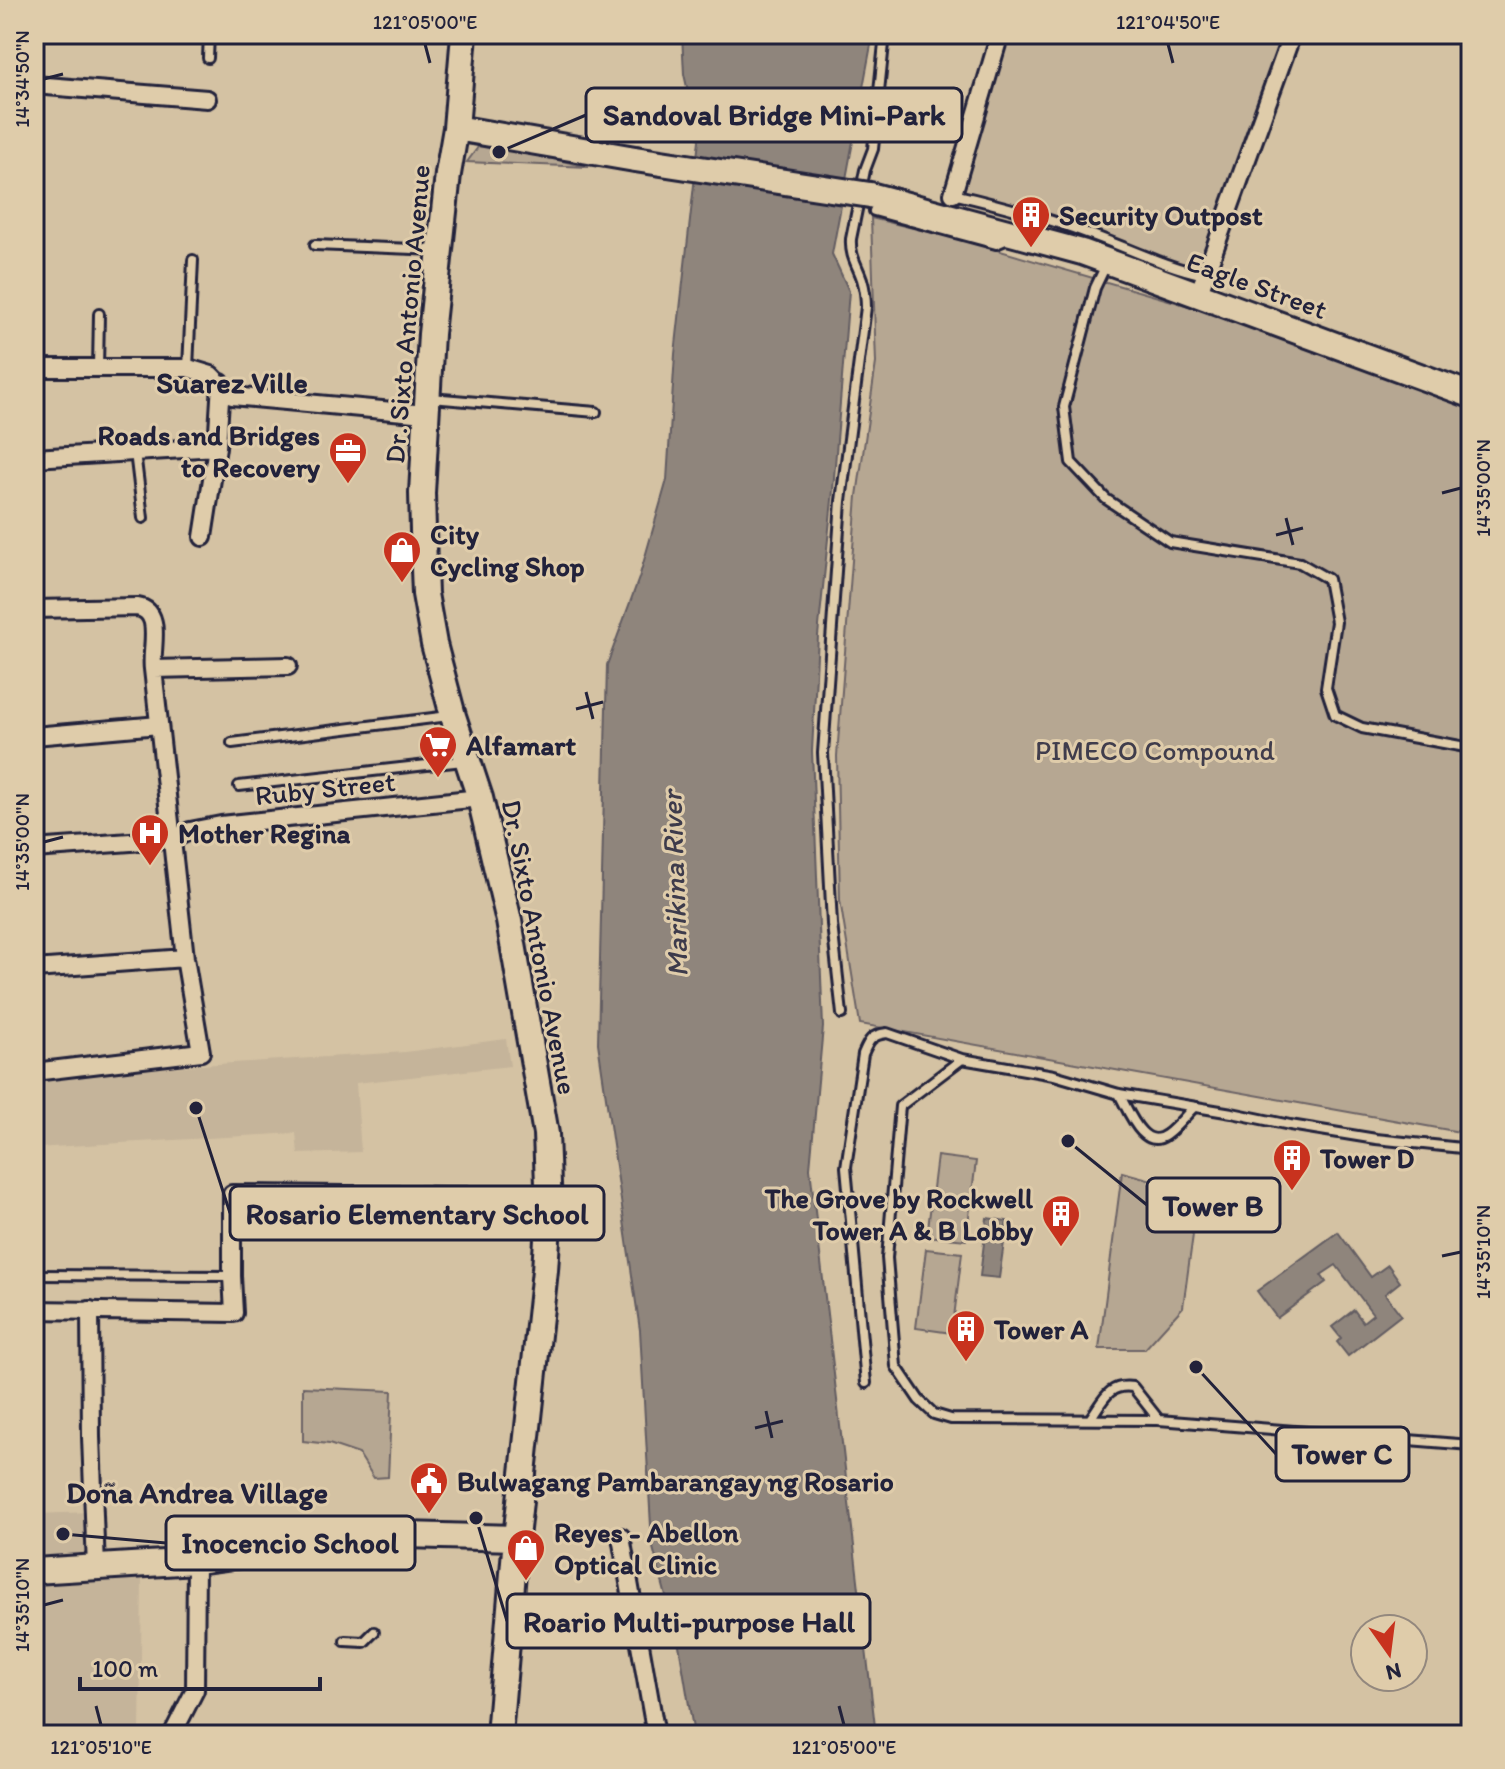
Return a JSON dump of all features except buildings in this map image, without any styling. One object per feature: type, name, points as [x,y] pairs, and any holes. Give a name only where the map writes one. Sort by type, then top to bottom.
[{"type":"main road","name":"Dr. Sixto Antonio Avenue","points":[[464,34],[456,128],[438,173],[441,251],[426,405],[422,519],[425,594],[434,644],[453,716],[480,798],[509,921],[546,1134],[549,1197],[545,1270],[516,1538],[499,1735]]},
{"type":"main road","name":"Eagle Street","points":[[456,128],[872,203],[1018,234],[1087,243],[1108,261],[1202,285],[1471,395]]},
{"type":"main road","points":[[34,1571],[196,1561],[368,1534],[516,1538]]},
{"type":"street","points":[[953,194],[1000,34]]},
{"type":"street","points":[[1202,285],[1292,34]]},
{"type":"street","points":[[34,85],[207,99]]},
{"type":"street","points":[[34,368],[188,368],[211,375],[232,396],[426,405]]},
{"type":"street","points":[[203,537],[217,447],[221,383]]},
{"type":"street","points":[[34,458],[217,447]]},
{"type":"street","points":[[34,609],[137,607],[148,610],[153,618],[151,658],[185,958],[201,1052],[34,1072]]},
{"type":"street","points":[[153,669],[288,666]]},
{"type":"street","points":[[34,736],[159,725]]},
{"type":"street","name":"Ruby Street","points":[[34,849],[172,839],[190,831],[221,825],[480,798]]},
{"type":"street","points":[[34,969],[185,958]]},
{"type":"street","points":[[34,1310],[234,1313],[232,1194],[549,1197]]},
{"type":"street","points":[[90,1310],[96,1568]]},
{"type":"street","points":[[621,1537],[656,1735]]},
{"type":"street","points":[[172,1735],[195,1690],[196,1561]]},
{"type":"lane","points":[[208,58],[209,34]]},
{"type":"lane","points":[[842,1014],[832,924],[823,753],[841,501],[866,307],[866,291],[850,250],[865,170],[873,149],[885,34]]},
{"type":"lane","points":[[953,194],[1016,209],[1087,243],[1179,269],[1202,285]]},
{"type":"lane","points":[[315,245],[441,251]]},
{"type":"lane","points":[[188,368],[193,260]]},
{"type":"lane","points":[[1108,261],[1095,288],[1064,407],[1071,462],[1106,499],[1170,542],[1300,563],[1328,579],[1336,622],[1326,688],[1335,715],[1362,728],[1471,748]]},
{"type":"lane","points":[[98,368],[99,314]]},
{"type":"lane","points":[[426,405],[596,412]]},
{"type":"lane","points":[[135,452],[143,518]]},
{"type":"lane","points":[[232,743],[453,716]]},
{"type":"lane","points":[[239,786],[468,760]]},
{"type":"lane","points":[[866,1383],[846,1167],[863,1054],[868,1041],[876,1034],[887,1033],[962,1059],[1054,1075],[1119,1094],[1376,1139],[1471,1149]]},
{"type":"lane","points":[[962,1059],[900,1106],[887,1258],[896,1366],[919,1400],[934,1414],[951,1419],[1159,1420],[1471,1445]]},
{"type":"lane","points":[[1119,1094],[1140,1132],[1151,1139],[1165,1137],[1194,1107]]},
{"type":"lane","points":[[34,1275],[232,1276]]},
{"type":"lane","points":[[1090,1419],[1110,1391],[1118,1386],[1130,1385],[1159,1420]]},
{"type":"lane","points":[[345,1641],[364,1642],[374,1632]]},
{"type":"shaded area","points":[[1009,34],[1284,34],[1198,270],[965,189]]},
{"type":"shaded area","points":[[506,1039],[510,1066],[356,1083],[361,1152],[298,1154],[296,1133],[34,1148],[34,1081],[106,1071],[405,1052]]},
{"type":"shaded area","points":[[92,1512],[92,1555],[34,1557],[34,1514]]},
{"type":"shaded area","points":[[142,1577],[140,1734],[34,1735],[34,1582]]},
{"type":"green space","points":[[481,143],[589,167],[467,162]]},
{"type":"green space","name":"PIMECO Compound","points":[[871,218],[959,239],[1196,308],[1471,407],[1471,1134],[860,1024],[840,900],[837,756],[857,496],[876,363]]},
{"type":"green space","points":[[937,1156],[976,1161],[966,1240],[927,1236]]},
{"type":"green space","points":[[1122,1172],[1171,1185],[1193,1235],[1183,1307],[1145,1349],[1099,1349]]},
{"type":"green space","points":[[926,1249],[962,1253],[952,1333],[916,1328]]},
{"type":"green space","points":[[303,1387],[392,1391],[388,1477],[374,1478],[359,1454],[329,1444],[303,1441]]},
{"type":"water","name":"Marikina River","points":[[682,34],[873,34],[832,254],[849,291],[818,636],[812,751],[823,1027],[810,1168],[876,1735],[694,1735],[679,1645],[652,1544],[640,1330],[598,1043],[607,665],[639,578],[667,480],[675,354],[699,140],[684,74]]},
{"type":"water","points":[[987,1218],[1007,1221],[999,1278],[980,1276]]},
{"type":"water","points":[[1338,1232],[1371,1277],[1388,1265],[1400,1282],[1385,1294],[1401,1315],[1348,1356],[1337,1342],[1341,1338],[1332,1327],[1354,1310],[1363,1322],[1373,1314],[1336,1265],[1321,1275],[1326,1282],[1277,1318],[1257,1291]]},
{"type":"place","name":"Sandoval Bridge Mini-Park","points":[[499,152]]},
{"type":"place","name":"Security Outpost","points":[[1031,249]]},
{"type":"place","name":"Roads and Bridges to Recovery","points":[[348,485]]},
{"type":"place","name":"City Cycling Shop","points":[[402,584]]},
{"type":"place","name":"Alfamart","points":[[438,779]]},
{"type":"place","name":"Mother Regina","points":[[150,867]]},
{"type":"place","name":"Rosario Elementary School","points":[[196,1108]]},
{"type":"place","name":"Tower B","points":[[1068,1141]]},
{"type":"place","name":"Tower D","points":[[1292,1192]]},
{"type":"place","name":"The Grove by Rockwell Tower A & B Lobby","points":[[1061,1248]]},
{"type":"place","name":"Tower A","points":[[966,1363]]},
{"type":"place","name":"Tower C","points":[[1196,1367]]},
{"type":"place","name":"Bulwagang Pambarangay ng Rosario","points":[[429,1515]]},
{"type":"place","name":"Roario Multi-purpose Hall","points":[[476,1518]]},
{"type":"place","name":"Inocencio School","points":[[63,1534]]},
{"type":"place","name":"Reyes - Abellon Optical Clinic","points":[[526,1582]]},
{"type":"district","name":"Suarez Ville","points":[[232,382]]},
{"type":"district","name":"Doña Andrea Village","points":[[197,1492]]}]
